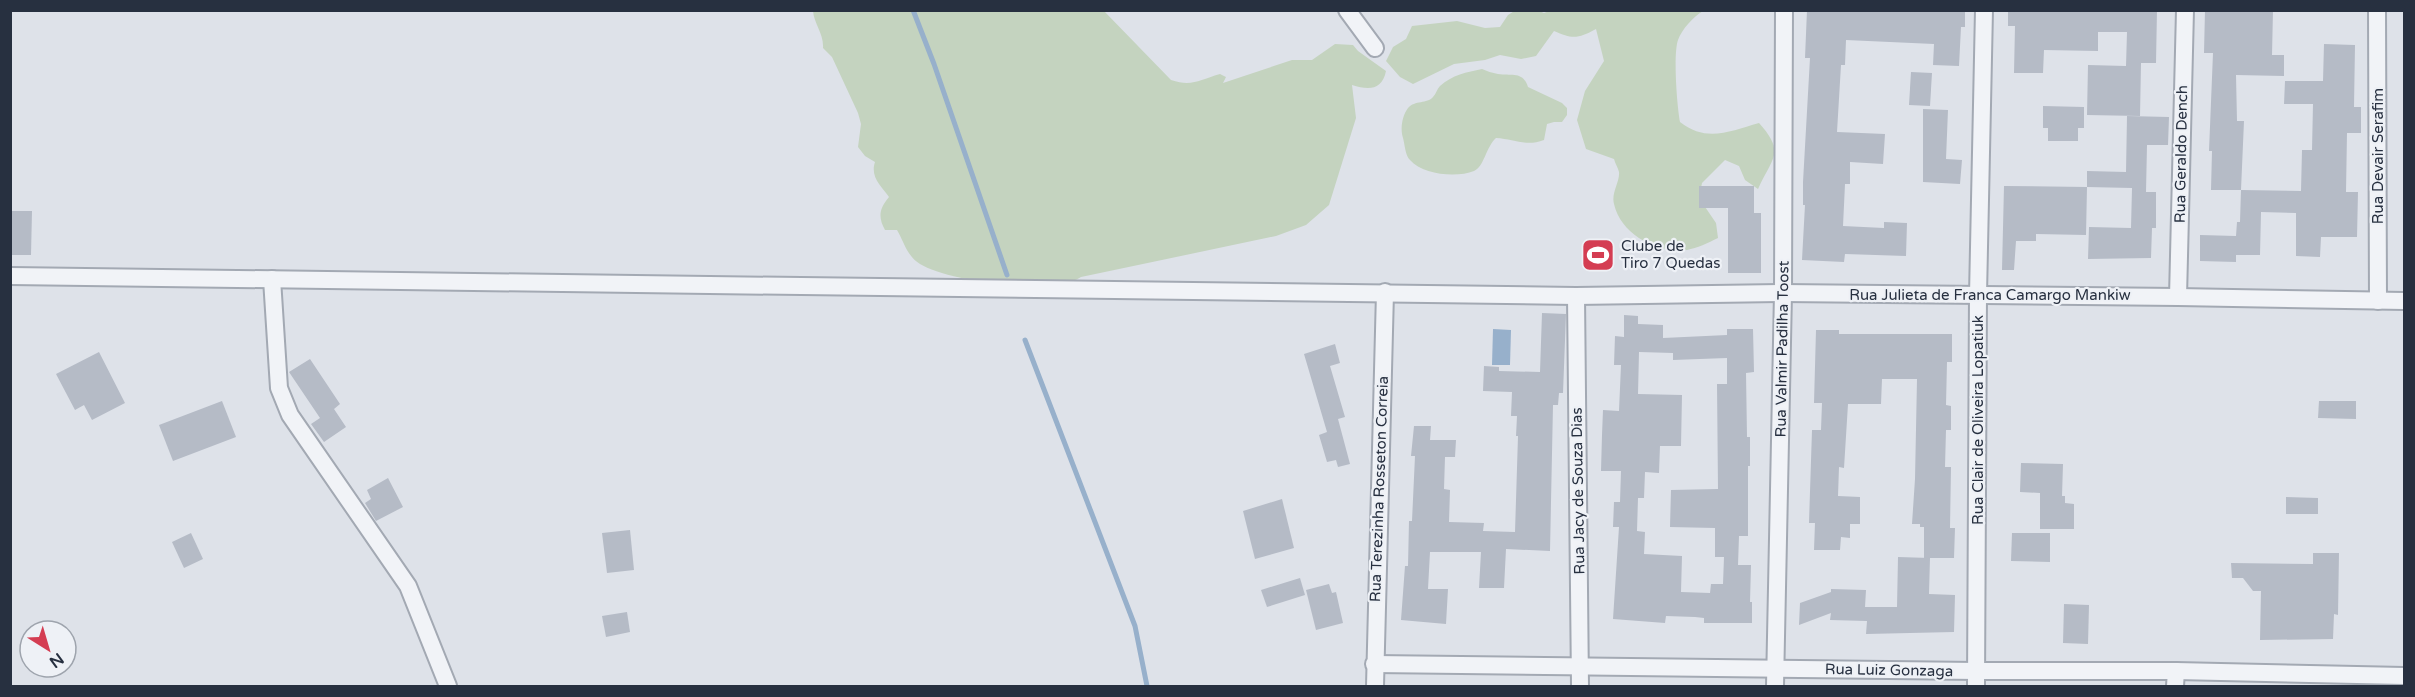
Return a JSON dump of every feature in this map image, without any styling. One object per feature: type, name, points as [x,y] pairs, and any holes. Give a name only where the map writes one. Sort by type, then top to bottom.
[{"type":"street","points":[[1347,10],[1375,48]]},
{"type":"street","name":"Rua Valmir Padilha Toost","points":[[1775,687],[1783,293],[1784,10]]},
{"type":"street","name":"Rua Clair de Oliveira Lopatiuk","points":[[1977,679],[1978,295],[1984,10]]},
{"type":"street","name":"Rua Geraldo Dench","points":[[2178,297],[2185,10]]},
{"type":"street","name":"Rua Devair Serafim","points":[[2378,10],[2378,301]]},
{"type":"street","name":"Rua Julieta de Franca Camargo Mankiw","points":[[14,279],[272,279],[1576,296],[1783,293],[2404,301]]},
{"type":"street","points":[[272,279],[279,388],[290,415],[408,586],[448,687]]},
{"type":"street","name":"Rua Terezinha Rosseton Correia","points":[[1375,687],[1385,292]]},
{"type":"street","name":"Rua Jacy de Souza Dias","points":[[1576,296],[1580,687]]},
{"type":"street","name":"Rua Luiz Gonzaga","points":[[1374,664],[1775,668],[1977,679],[2375,681],[2404,676]]},
{"type":"green space","points":[[1516,10],[1544,13],[1552,10],[1703,11],[1688,24],[1678,40],[1676,68],[1680,122],[1709,134],[1728,132],[1759,123],[1767,133],[1774,149],[1772,162],[1758,189],[1745,180],[1739,166],[1725,160],[1702,183],[1699,198],[1716,223],[1718,238],[1687,250],[1664,248],[1642,240],[1632,233],[1618,215],[1613,200],[1619,172],[1614,159],[1586,149],[1577,120],[1585,91],[1604,61],[1596,29],[1575,37],[1554,31],[1536,56],[1521,59],[1500,55],[1485,60],[1454,64],[1413,84],[1400,77],[1386,61],[1393,47],[1406,39],[1412,26],[1457,21],[1485,28],[1500,27],[1508,15]]},
{"type":"green space","points":[[813,11],[1104,11],[1171,80],[1185,83],[1220,74],[1226,77],[1223,83],[1292,60],[1312,60],[1335,44],[1353,45],[1386,71],[1378,86],[1364,88],[1352,85],[1356,118],[1329,205],[1306,225],[1276,236],[1081,277],[1067,283],[1025,286],[1000,284],[953,276],[920,264],[909,253],[897,230],[885,230],[881,221],[881,213],[889,197],[875,177],[875,162],[865,156],[858,147],[861,124],[858,113],[832,57],[823,48]]},
{"type":"green space","points":[[1482,69],[1496,74],[1520,76],[1528,87],[1562,103],[1567,108],[1567,115],[1562,122],[1547,124],[1544,140],[1538,142],[1526,143],[1496,138],[1474,171],[1450,175],[1440,174],[1416,165],[1407,155],[1402,134],[1403,119],[1408,108],[1428,101],[1440,86],[1450,79]]},
{"type":"water","points":[[1493,329],[1511,330],[1510,365],[1492,365]]},
{"type":"building","points":[[1807,10],[1965,10],[1965,27],[1961,27],[1959,66],[1933,65],[1934,44],[1846,40],[1845,65],[1841,65],[1837,132],[1885,134],[1883,164],[1850,162],[1850,184],[1845,184],[1843,226],[1884,228],[1884,222],[1907,223],[1906,256],[1845,254],[1844,262],[1802,260],[1805,205],[1803,205],[1803,182],[1810,58],[1805,58]]},
{"type":"building","points":[[2008,10],[2157,10],[2156,63],[2141,63],[2140,116],[2087,115],[2088,65],[2126,66],[2127,32],[2098,32],[2098,51],[2044,50],[2043,73],[2014,73],[2015,26],[2008,26]]},
{"type":"building","points":[[2205,10],[2273,10],[2272,55],[2284,55],[2284,76],[2236,75],[2237,121],[2244,121],[2241,190],[2211,190],[2212,151],[2209,151],[2213,53],[2204,53]]},
{"type":"building","points":[[2324,44],[2355,45],[2354,107],[2361,107],[2361,133],[2347,133],[2346,192],[2358,192],[2357,237],[2321,237],[2320,257],[2296,256],[2296,213],[2261,212],[2260,255],[2236,255],[2236,262],[2200,261],[2200,235],[2236,236],[2237,222],[2240,222],[2241,190],[2301,191],[2302,150],[2312,150],[2313,104],[2284,104],[2285,81],[2323,81]]},
{"type":"building","points":[[1911,72],[1932,73],[1930,106],[1909,105]]},
{"type":"building","points":[[2043,106],[2084,107],[2084,128],[2078,128],[2078,141],[2048,141],[2048,128],[2043,128]]},
{"type":"building","points":[[1923,109],[1948,110],[1946,159],[1962,160],[1960,184],[1923,182]]},
{"type":"building","points":[[2127,116],[2169,117],[2168,145],[2147,145],[2146,192],[2156,192],[2156,228],[2152,228],[2151,258],[2088,259],[2089,227],[2131,228],[2132,188],[2087,187],[2087,171],[2126,172]]},
{"type":"building","points":[[1699,186],[1754,186],[1754,213],[1761,213],[1761,273],[1728,273],[1728,208],[1699,208]]},
{"type":"building","points":[[2004,186],[2087,187],[2086,235],[2036,234],[2036,241],[2016,241],[2014,270],[2002,270]]},
{"type":"building","points":[[10,211],[32,211],[31,255],[10,255]]},
{"type":"building","points":[[1542,313],[1566,314],[1563,393],[1559,393],[1558,405],[1553,405],[1550,551],[1506,549],[1504,588],[1479,588],[1481,552],[1430,552],[1428,589],[1448,589],[1446,624],[1401,620],[1405,566],[1408,566],[1409,521],[1412,521],[1415,456],[1411,456],[1414,426],[1431,426],[1430,440],[1456,440],[1455,457],[1445,457],[1444,489],[1450,490],[1449,522],[1484,523],[1483,531],[1515,532],[1517,416],[1511,416],[1512,392],[1483,391],[1484,366],[1499,367],[1499,371],[1540,372]]},
{"type":"building","points":[[1624,315],[1638,316],[1638,324],[1663,325],[1663,338],[1727,335],[1727,329],[1753,329],[1754,372],[1746,373],[1747,437],[1750,437],[1748,536],[1739,536],[1738,565],[1751,565],[1752,623],[1704,623],[1704,618],[1666,616],[1665,623],[1613,619],[1619,527],[1613,527],[1614,502],[1620,502],[1621,471],[1601,471],[1602,435],[1603,410],[1619,411],[1621,365],[1614,365],[1615,336],[1624,337]],"holes":[[[1639,352],[1673,353],[1673,360],[1727,358],[1727,384],[1717,384],[1718,489],[1671,490],[1670,527],[1715,528],[1715,557],[1724,557],[1723,584],[1711,584],[1710,593],[1681,592],[1682,556],[1644,554],[1645,532],[1637,531],[1638,498],[1644,498],[1645,472],[1659,473],[1660,446],[1681,446],[1682,395],[1638,394]]]},
{"type":"building","points":[[1816,330],[1839,330],[1839,334],[1952,334],[1952,362],[1947,362],[1946,405],[1951,406],[1951,430],[1946,430],[1945,467],[1951,467],[1950,528],[1955,528],[1954,558],[1924,558],[1924,527],[1920,527],[1920,524],[1912,524],[1917,379],[1882,379],[1881,404],[1848,404],[1844,468],[1839,467],[1838,496],[1860,497],[1860,524],[1850,524],[1850,538],[1841,537],[1840,550],[1814,550],[1815,523],[1809,523],[1812,430],[1821,430],[1822,403],[1814,403]]},
{"type":"building","points":[[1335,344],[1340,363],[1330,366],[1345,417],[1338,419],[1350,464],[1338,467],[1336,460],[1327,462],[1319,435],[1327,432],[1304,354]]},
{"type":"building","points":[[99,352],[125,403],[92,420],[84,405],[75,410],[56,374]]},
{"type":"building","points":[[310,359],[340,404],[334,409],[346,427],[324,442],[311,424],[320,418],[289,372]]},
{"type":"building","points":[[222,401],[236,437],[173,461],[159,425]]},
{"type":"building","points":[[2319,401],[2356,401],[2356,419],[2318,418]]},
{"type":"building","points":[[2021,463],[2063,464],[2062,496],[2065,496],[2065,503],[2074,504],[2074,529],[2040,529],[2040,493],[2020,492]]},
{"type":"building","points":[[388,478],[403,507],[376,521],[365,503],[371,499],[367,490]]},
{"type":"building","points":[[2286,497],[2318,498],[2318,514],[2286,514]]},
{"type":"building","points":[[1282,499],[1294,548],[1255,559],[1243,511]]},
{"type":"building","points":[[630,530],[634,570],[607,573],[602,533]]},
{"type":"building","points":[[191,533],[203,559],[184,568],[172,542]]},
{"type":"building","points":[[2012,533],[2050,533],[2050,562],[2011,561]]},
{"type":"building","points":[[2313,553],[2339,553],[2338,615],[2334,614],[2333,639],[2260,640],[2261,591],[2253,591],[2243,578],[2232,578],[2231,563],[2313,564]]},
{"type":"building","points":[[1898,557],[1930,558],[1929,594],[1955,595],[1954,632],[1866,634],[1867,621],[1830,620],[1831,613],[1799,625],[1800,603],[1831,592],[1831,589],[1866,590],[1865,607],[1897,607]]},
{"type":"building","points":[[1300,578],[1305,595],[1267,607],[1261,590]]},
{"type":"building","points":[[1329,584],[1332,593],[1336,592],[1343,623],[1316,630],[1306,590]]},
{"type":"building","points":[[2064,604],[2089,605],[2088,644],[2063,643]]},
{"type":"building","points":[[627,612],[630,632],[606,637],[602,616]]},
{"type":"waterway","points":[[913,10],[1007,275]]},
{"type":"waterway","points":[[1025,340],[1135,626],[1147,686]]},
{"type":"place","name":"Clube de Tiro 7 Quedas","points":[[1598,255]]}]
